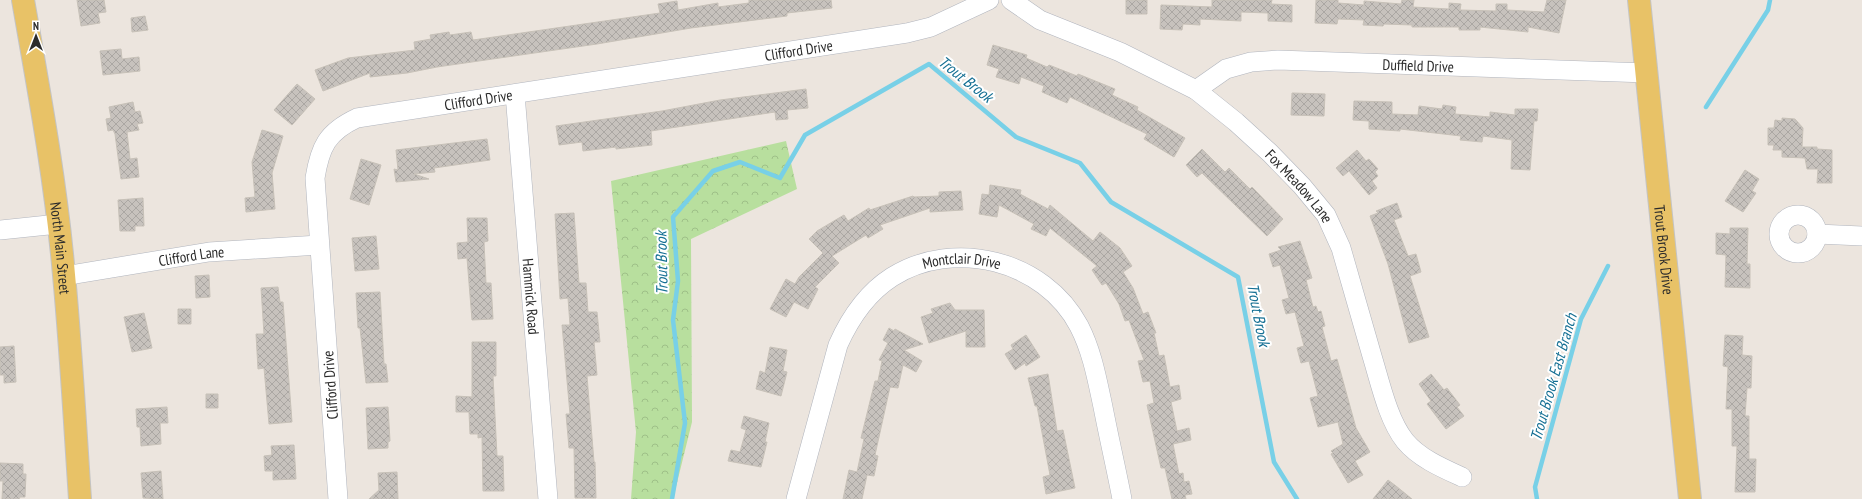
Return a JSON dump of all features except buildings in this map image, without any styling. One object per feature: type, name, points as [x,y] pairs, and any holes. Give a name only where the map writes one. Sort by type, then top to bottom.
[{"type":"main road","name":"North Main Street","points":[[23,0],[44,119],[64,276],[80,499]]},
{"type":"main road","name":"Trout Brook Drive","points":[[1639,0],[1648,73],[1690,499]]},
{"type":"street","name":"Clifford Drive","points":[[338,499],[315,178],[318,157],[327,141],[341,126],[357,118],[907,33],[931,27],[989,0]]},
{"type":"street","name":"Fox Meadow Lane","points":[[1012,0],[1040,20],[1120,52],[1196,90],[1236,122],[1270,153],[1302,186],[1326,216],[1335,232],[1341,248],[1383,394],[1398,431],[1406,442],[1425,458],[1462,477]]},
{"type":"street","name":"Duffield Drive","points":[[1196,90],[1226,69],[1251,62],[1278,60],[1648,73]]},
{"type":"street","name":"Hammick Road","points":[[515,94],[548,499]]},
{"type":"street","points":[[0,230],[58,224]]},
{"type":"street","points":[[1817,234],[1862,236]]},
{"type":"street","name":"Clifford Lane","points":[[64,276],[209,252],[319,245]]},
{"type":"street","name":"Montclair Drive","points":[[796,499],[838,345],[844,331],[858,309],[881,285],[907,269],[936,260],[966,257],[981,258],[1012,266],[1032,277],[1053,293],[1079,325],[1094,365],[1122,499]]},
{"type":"green space","points":[[786,141],[797,189],[691,239],[692,422],[673,499],[631,499],[636,432],[611,181]]},
{"type":"waterway","name":"Trout Brook East Branch","points":[[1706,107],[1768,10],[1770,0]]},
{"type":"waterway","name":"Trout Brook","points":[[672,499],[685,423],[673,320],[678,281],[673,217],[713,171],[740,162],[780,178],[805,135],[929,64],[1016,137],[1080,163],[1111,202],[1238,277],[1274,462],[1297,499]]},
{"type":"waterway","name":"Trout Brook East Branch","points":[[1537,499],[1535,487],[1581,319],[1608,266]]}]
